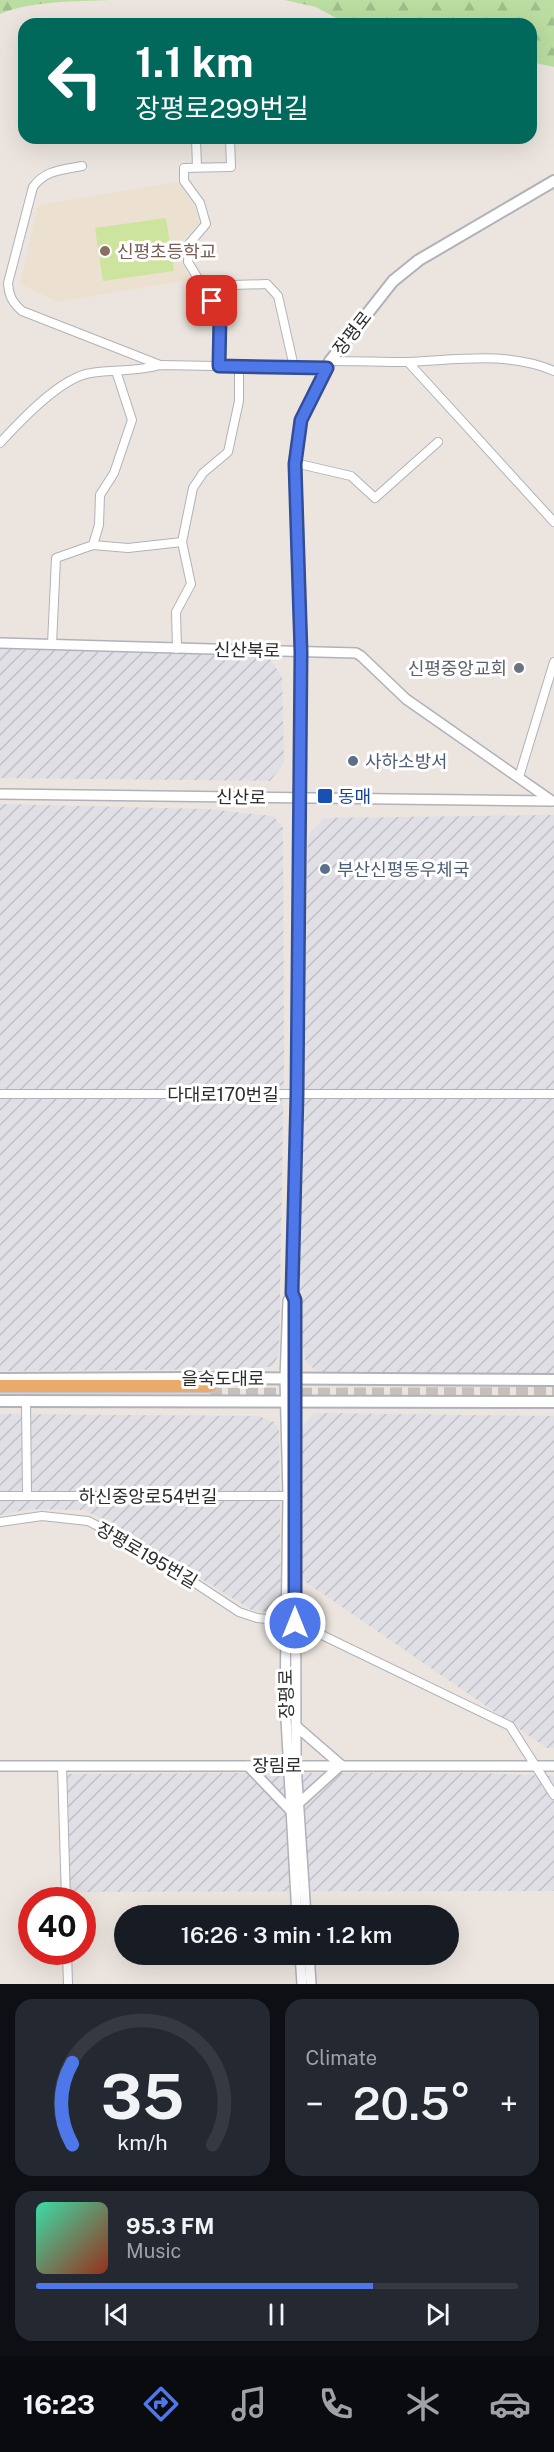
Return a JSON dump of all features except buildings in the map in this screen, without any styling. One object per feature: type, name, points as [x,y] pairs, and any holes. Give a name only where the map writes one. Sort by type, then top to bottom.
[{"type":"highway","points":[[0,1386],[210,1390],[0,1394]]},
{"type":"main road","name":"장평로","points":[[301,652],[295,464],[301,420],[329,364],[393,281],[419,260],[554,181]]},
{"type":"main road","name":"을숙도대로","points":[[0,1379],[554,1380]]},
{"type":"main road","name":"을숙도대로","points":[[0,1401],[554,1402]]},
{"type":"street","points":[[196,144],[197,168]]},
{"type":"street","points":[[219,366],[220,316],[188,262],[189,244],[206,224],[200,203],[184,181],[184,168],[231,166],[230,144]]},
{"type":"street","points":[[82,166],[48,173],[40,177],[33,187],[8,283],[9,294],[13,303],[22,311],[160,365]]},
{"type":"street","points":[[203,286],[267,284],[278,296],[294,367]]},
{"type":"street","points":[[0,443],[51,391],[88,373],[144,370],[160,365],[294,367],[484,357],[508,358],[552,367]]},
{"type":"street","points":[[408,362],[554,522]]},
{"type":"street","points":[[177,649],[176,612],[191,584],[182,542],[193,488],[202,473],[228,452],[238,401],[239,366]]},
{"type":"street","points":[[93,545],[99,525],[100,495],[114,473],[132,420],[116,372]]},
{"type":"street","points":[[295,464],[351,476],[375,498],[438,442]]},
{"type":"street","points":[[52,644],[56,558],[93,545],[128,548],[182,542]]},
{"type":"street","name":"신산북로","points":[[0,643],[356,653],[406,699],[553,801]]},
{"type":"street","name":"장평로","points":[[296,1905],[291,1811],[292,1765],[297,1726],[291,1622],[292,1496],[288,1301],[292,1293],[297,1094],[301,652]]},
{"type":"street","points":[[519,777],[554,662]]},
{"type":"street","name":"신산로","points":[[0,794],[553,801]]},
{"type":"street","name":"다대로170번길","points":[[0,1094],[554,1094]]},
{"type":"street","points":[[26,1401],[27,1496]]},
{"type":"street","name":"하신중앙로54번길","points":[[0,1496],[292,1496]]},
{"type":"street","name":"장평로195번길","points":[[0,1522],[42,1516],[88,1521],[145,1550],[239,1612],[257,1618],[291,1622],[510,1726],[554,1795]]},
{"type":"street","name":"장평로","points":[[291,1622],[285,1701],[299,1803],[305,1905]]},
{"type":"street","points":[[297,1726],[341,1765],[299,1803]]},
{"type":"street","name":"장림로","points":[[0,1766],[554,1766]]},
{"type":"street","points":[[62,1766],[66,1887]]},
{"type":"street","points":[[248,1766],[291,1811]]},
{"type":"street","points":[[67,1965],[68,1984]]},
{"type":"street","points":[[301,1965],[302,1984]]},
{"type":"street","points":[[309,1965],[310,1984]]},
{"type":"shaded area","name":"신평초등학교","points":[[178,182],[195,207],[200,223],[182,241],[181,261],[191,280],[58,302],[20,284],[38,205]]},
{"type":"shaded area","points":[[0,649],[268,656],[282,677],[284,763],[270,781],[0,778]]},
{"type":"shaded area","points":[[0,804],[208,809],[273,816],[283,828],[284,1061],[279,1354],[273,1366],[256,1369],[0,1371]]},
{"type":"shaded area","points":[[554,815],[554,1374],[329,1374],[315,1370],[305,1360],[298,1317],[308,835],[324,818]]},
{"type":"shaded area","points":[[314,1413],[554,1416],[554,1748],[547,1748],[300,1578],[299,1431]]},
{"type":"shaded area","points":[[0,1414],[259,1416],[274,1422],[279,1431],[281,1607],[275,1613],[252,1610],[109,1522],[84,1510],[30,1509],[0,1515]]},
{"type":"shaded area","points":[[474,1773],[554,1776],[554,1891],[96,1892],[96,1887],[69,1887],[66,1777],[69,1774]]},
{"type":"green space","points":[[0,0],[112,0],[40,4],[0,14]]},
{"type":"green space","points":[[284,0],[554,0],[554,67],[537,63],[537,18],[336,18],[316,7]]},
{"type":"green space","points":[[166,218],[174,271],[103,281],[95,228]]},
{"type":"tunnel","points":[[210,1394],[554,1393]]},
{"type":"place","name":"신평초등학교","points":[[105,251]]},
{"type":"place","name":"신평중앙교회","points":[[519,668]]},
{"type":"place","name":"사하소방서","points":[[353,761]]},
{"type":"place","name":"동매","points":[[325,796]]},
{"type":"place","name":"부산신평동우체국","points":[[325,869]]},
{"type":"route","points":[[212,301],[220,316],[219,366],[327,368],[301,420],[295,464],[301,652],[297,1094],[292,1293],[295,1300],[295,1623]]}]
